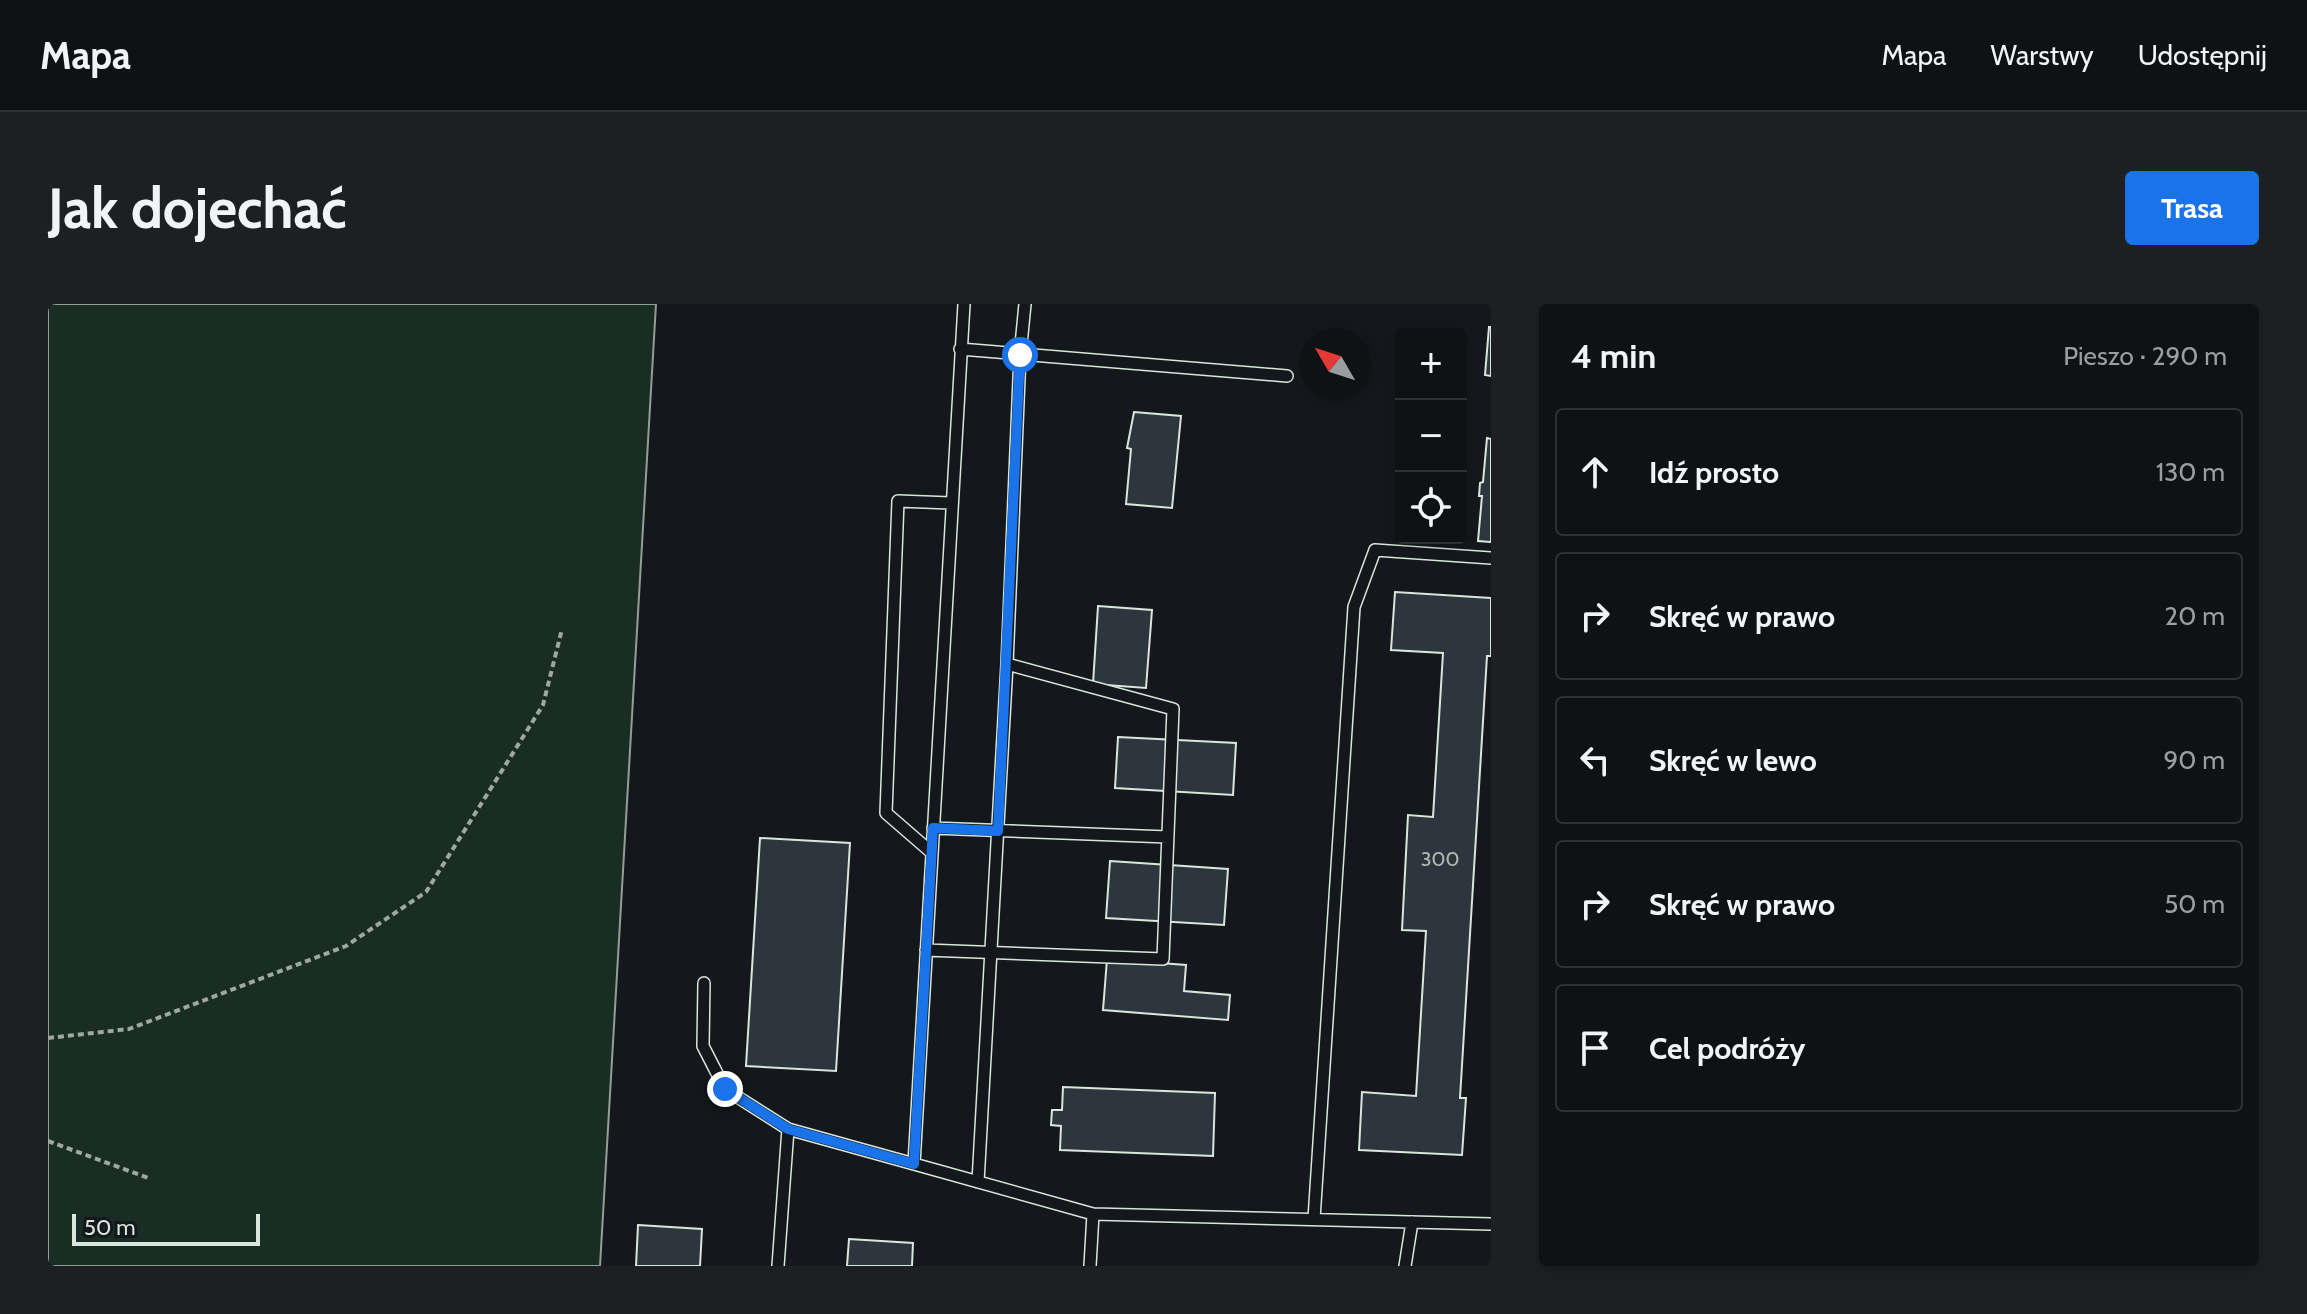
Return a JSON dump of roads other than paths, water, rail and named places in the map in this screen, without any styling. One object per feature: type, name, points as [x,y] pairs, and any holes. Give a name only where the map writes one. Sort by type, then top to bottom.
[{"type":"lane","points":[[914,1164],[964,304]]},
{"type":"lane","points":[[978,1182],[1025,304]]},
{"type":"lane","points":[[960,349],[1287,376]]},
{"type":"lane","points":[[931,852],[886,813],[898,501],[951,503]]},
{"type":"lane","points":[[1314,1219],[1354,607],[1375,550],[1491,558]]},
{"type":"lane","points":[[926,950],[1163,959],[1173,709],[1007,664]]},
{"type":"lane","points":[[933,828],[1168,837]]},
{"type":"lane","points":[[704,983],[703,1046],[725,1089],[788,1129],[1093,1214],[1491,1224]]},
{"type":"lane","points":[[778,1266],[788,1129]]},
{"type":"lane","points":[[1090,1266],[1093,1214]]},
{"type":"lane","points":[[1405,1266],[1412,1222]]}]
